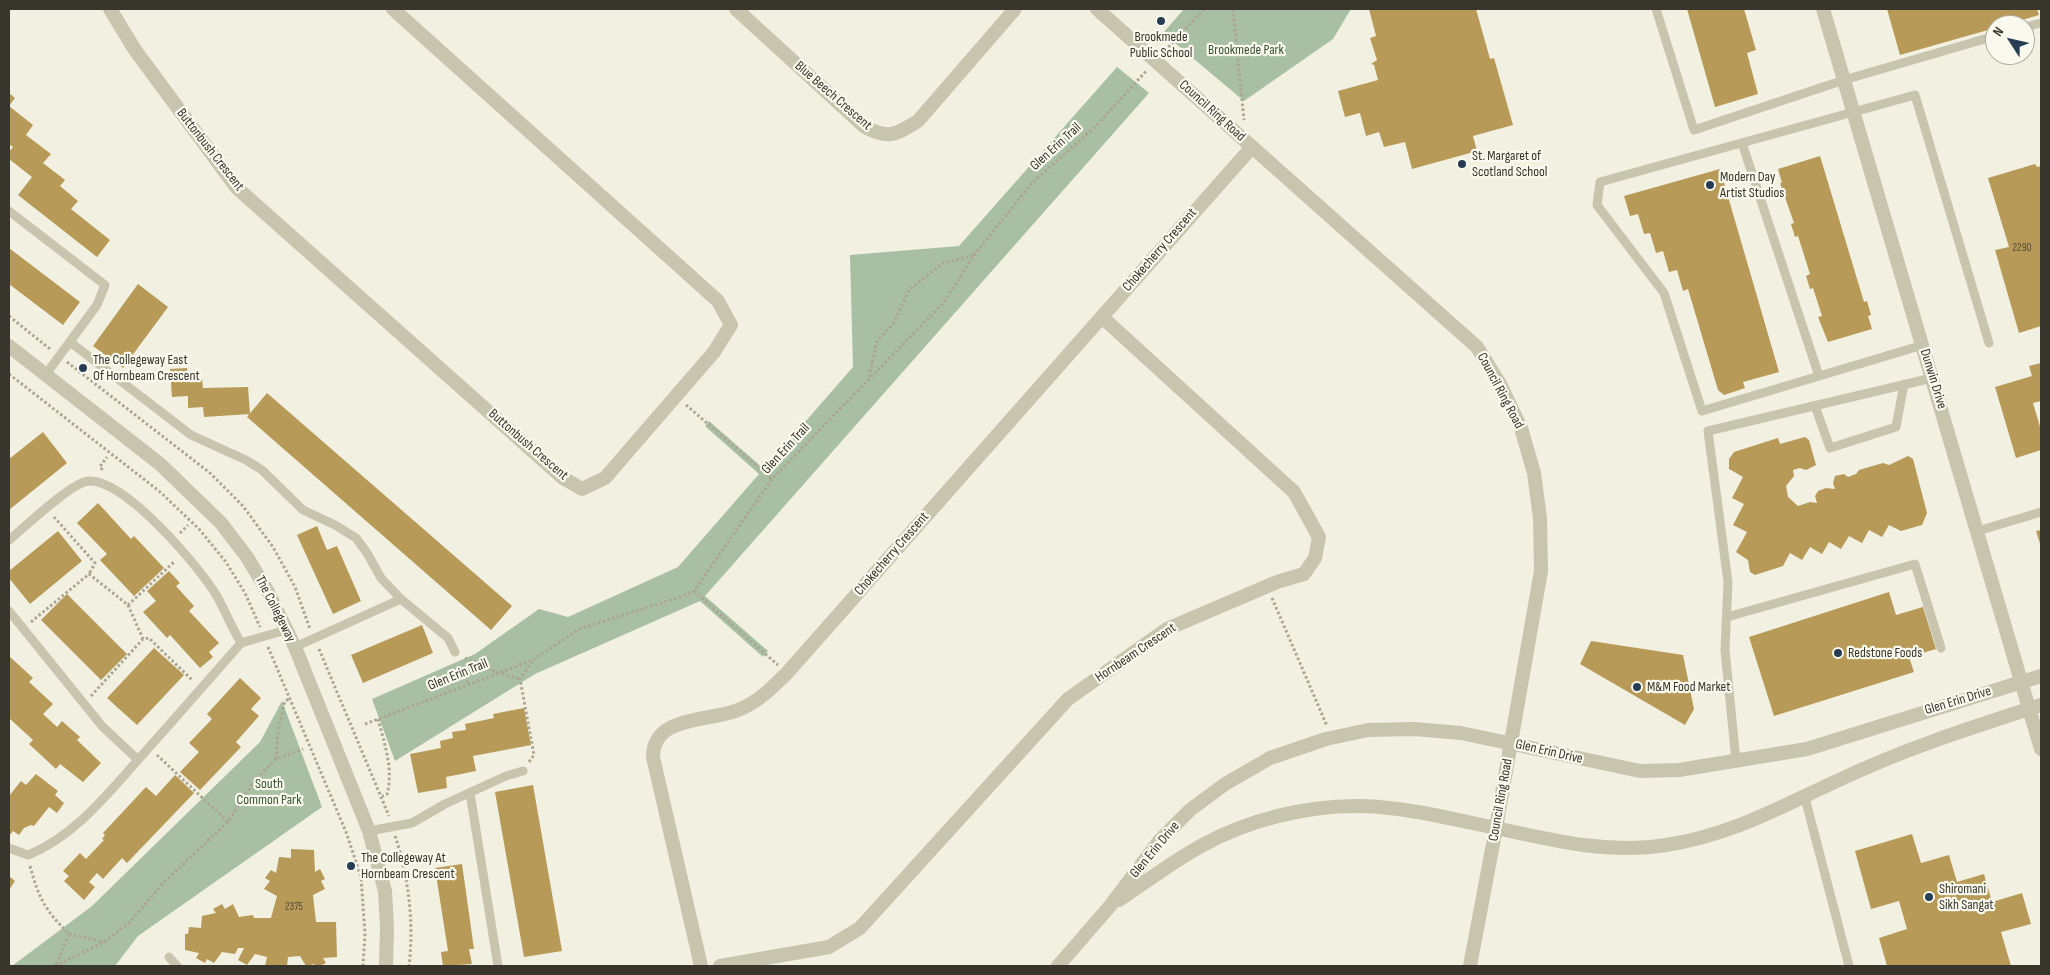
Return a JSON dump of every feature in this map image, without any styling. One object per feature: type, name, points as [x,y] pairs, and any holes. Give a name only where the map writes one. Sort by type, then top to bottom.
[{"type":"street","name":"Buttonbush Crescent","points":[[110,9],[135,50],[237,188],[563,478],[582,488],[605,478],[714,352],[731,325],[718,301],[393,9]]},
{"type":"street","name":"Blue Beech Crescent","points":[[736,9],[865,127],[880,135],[898,133],[918,120],[1015,9]]},
{"type":"street","name":"Council Ring Road","points":[[1097,9],[1477,347],[1500,384],[1521,428],[1535,482],[1540,518],[1541,571],[1470,966]]},
{"type":"street","name":"Dunwin Drive","points":[[1823,9],[2022,682],[2035,707],[2041,749]]},
{"type":"street","name":"Chokecherry Crescent","points":[[700,966],[653,757],[653,745],[664,729],[738,710],[767,693],[787,673],[1252,147]]},
{"type":"street","name":"Hornbeam Crescent","points":[[720,966],[829,947],[860,928],[1068,699],[1167,629],[1267,586],[1304,574],[1315,558],[1319,537],[1294,492],[1102,317]]},
{"type":"street","name":"The Collegeway","points":[[9,346],[160,464],[221,523],[247,557],[268,592],[295,647],[369,830],[385,891],[388,928],[386,966]]},
{"type":"street","name":"Glen Erin Drive","points":[[1058,966],[1110,906],[1160,840],[1190,810],[1225,784],[1270,758],[1332,738],[1368,730],[1414,729],[1461,733],[1510,742],[1557,755],[1640,770],[1679,770],[1806,749],[2041,676]]},
{"type":"street","name":"Glen Erin Drive","points":[[1110,906],[1202,845],[1238,829],[1268,819],[1322,809],[1361,806],[1398,810],[1563,842],[1601,847],[1664,846],[1729,831],[1929,741],[2035,707]]},
{"type":"lane","points":[[1656,9],[1694,130],[1844,80],[1985,39]]},
{"type":"lane","points":[[1923,345],[1702,410],[1664,293],[1597,205],[1600,182],[1915,95],[1989,343]]},
{"type":"lane","points":[[1742,143],[1819,376]]},
{"type":"lane","points":[[9,211],[105,285],[97,305],[46,374]]},
{"type":"lane","points":[[70,342],[191,435],[246,460],[262,470],[303,510],[335,525],[356,538],[381,578],[401,599],[448,638],[455,652]]},
{"type":"lane","points":[[1736,761],[1725,650],[1728,582],[1708,431],[1932,378]]},
{"type":"lane","points":[[1814,406],[1830,448],[1896,427],[1904,384]]},
{"type":"lane","points":[[9,540],[73,488],[86,481],[98,482],[119,492],[148,514],[184,552],[218,598],[241,643]]},
{"type":"lane","points":[[1978,531],[2041,512]]},
{"type":"lane","points":[[1727,617],[1915,564],[1941,648]]},
{"type":"lane","points":[[295,647],[401,599]]},
{"type":"lane","points":[[9,610],[102,726],[138,760]]},
{"type":"lane","points":[[9,848],[28,855],[47,848],[79,823],[149,748],[241,643],[286,630]]},
{"type":"lane","points":[[369,830],[412,823],[470,794],[523,771]]},
{"type":"lane","points":[[470,794],[498,966]]},
{"type":"lane","points":[[1805,798],[1849,966]]},
{"type":"lane","points":[[169,957],[177,966]]},
{"type":"path","points":[[1164,52],[1204,9]]},
{"type":"path","points":[[1233,9],[1243,116],[1252,147]]},
{"type":"path","name":"Glen Erin Trail","points":[[365,724],[466,683],[533,660],[579,629],[694,591],[772,480],[869,377],[944,302],[974,255],[1031,184],[1096,126],[1148,70]]},
{"type":"path","points":[[869,377],[877,341],[893,324],[909,290],[944,263],[974,255]]},
{"type":"path","points":[[676,397],[772,480]]},
{"type":"path","points":[[23,628],[89,574],[94,563],[47,509]]},
{"type":"path","points":[[128,605],[184,552]]},
{"type":"path","points":[[89,574],[128,605],[143,639]]},
{"type":"path","points":[[1267,586],[1332,738]]},
{"type":"path","points":[[694,591],[787,673]]},
{"type":"path","points":[[84,703],[143,639],[149,638],[201,689]]},
{"type":"path","points":[[523,771],[534,755],[520,679],[533,660]]},
{"type":"path","points":[[466,683],[471,661],[496,672],[520,679]]},
{"type":"path","points":[[276,759],[278,731],[285,701],[291,698]]},
{"type":"path","points":[[378,719],[387,757],[390,784],[387,794],[382,796]]},
{"type":"path","points":[[149,748],[228,822]]},
{"type":"path","points":[[55,966],[104,942],[129,923],[165,881],[228,822],[254,781],[276,759],[303,749]]},
{"type":"path","points":[[28,855],[37,890],[47,913],[68,934],[104,942]]},
{"type":"path","points":[[55,966],[68,934]]},
{"type":"green space","name":"Brookmede Park","points":[[1184,9],[1351,9],[1333,39],[1244,101],[1163,33]]},
{"type":"green space","points":[[1117,67],[1149,93],[705,596],[768,651],[763,657],[700,601],[535,674],[395,761],[372,699],[475,654],[539,609],[568,617],[678,567],[759,474],[705,426],[709,421],[764,469],[853,367],[850,255],[959,246]]},
{"type":"green space","name":"South Common Park","points":[[282,701],[322,807],[138,936],[115,966],[12,966],[92,906],[260,742]]},
{"type":"building","points":[[1369,9],[1476,9],[1490,59],[1494,58],[1513,125],[1473,136],[1477,151],[1412,169],[1405,142],[1384,147],[1379,132],[1366,136],[1360,113],[1345,117],[1338,91],[1378,80],[1374,65],[1371,64],[1377,60],[1370,38],[1376,36]]},
{"type":"building","points":[[1687,9],[1744,9],[1756,50],[1747,53],[1758,94],[1715,107]]},
{"type":"building","points":[[1887,9],[2037,9],[2039,15],[1985,15],[1985,31],[1900,55]]},
{"type":"building","points":[[9,93],[15,98],[9,106]]},
{"type":"building","points":[[9,106],[33,125],[26,135],[51,154],[43,163],[65,180],[60,186],[78,201],[71,209],[110,240],[97,257],[18,195],[32,177],[9,159],[9,152],[13,147],[9,144]]},
{"type":"building","points":[[1820,156],[1864,302],[1867,301],[1871,315],[1868,316],[1872,329],[1828,342],[1818,317],[1822,316],[1813,288],[1810,289],[1806,276],[1810,274],[1798,236],[1795,237],[1791,224],[1794,223],[1780,183],[1782,183],[1778,169]]},
{"type":"building","points":[[2035,164],[2037,167],[2041,166],[2041,326],[2019,333],[1995,250],[2009,247],[1988,178]]},
{"type":"building","points":[[1720,169],[1779,372],[1743,382],[1745,388],[1724,395],[1718,390],[1688,289],[1683,291],[1677,270],[1669,272],[1663,251],[1656,253],[1650,233],[1644,234],[1638,214],[1630,216],[1624,196]]},
{"type":"building","points":[[9,248],[80,302],[63,325],[9,284]]},
{"type":"building","points":[[138,284],[168,307],[123,368],[93,346]]},
{"type":"building","points":[[2041,363],[2041,401],[2033,403],[2041,430],[2041,450],[2016,458],[1995,387],[2032,376],[2029,366]]},
{"type":"building","points":[[187,368],[188,380],[202,379],[203,388],[248,387],[250,414],[204,417],[203,407],[188,408],[188,396],[172,397],[170,369]]},
{"type":"building","points":[[267,393],[512,606],[491,630],[247,417]]},
{"type":"building","points":[[43,432],[67,463],[9,510],[9,459]]},
{"type":"building","points":[[1805,437],[1809,440],[1816,465],[1806,470],[1800,468],[1793,470],[1794,476],[1786,486],[1788,497],[1798,506],[1810,502],[1817,503],[1815,496],[1818,491],[1826,488],[1835,489],[1833,483],[1835,476],[1844,474],[1848,477],[1856,474],[1859,470],[1883,463],[1889,465],[1908,456],[1913,459],[1927,513],[1922,525],[1901,531],[1889,525],[1882,537],[1869,530],[1862,543],[1849,536],[1841,549],[1829,542],[1822,554],[1810,547],[1802,560],[1790,553],[1783,566],[1755,575],[1750,572],[1748,560],[1736,552],[1747,532],[1733,525],[1744,504],[1732,498],[1743,477],[1729,469],[1729,459],[1734,452],[1778,438],[1780,444]]},
{"type":"building","points":[[98,503],[131,539],[134,536],[164,568],[134,596],[100,560],[107,554],[77,523]]},
{"type":"building","points":[[317,526],[327,550],[337,546],[361,601],[333,614],[297,535]]},
{"type":"building","points":[[2041,530],[2041,547],[2036,531]]},
{"type":"building","points":[[58,531],[82,561],[30,604],[9,578],[9,571]]},
{"type":"building","points":[[169,571],[180,583],[176,586],[194,606],[189,611],[219,643],[209,652],[213,657],[200,668],[170,635],[167,638],[143,612],[156,601],[147,591]]},
{"type":"building","name":"Redstone Foods","points":[[1889,592],[1896,615],[1923,607],[1936,649],[1909,657],[1914,672],[1774,716],[1749,637]]},
{"type":"building","points":[[67,594],[127,654],[101,680],[41,620]]},
{"type":"building","points":[[422,625],[433,653],[363,683],[351,655]]},
{"type":"building","points":[[1591,641],[1683,655],[1694,709],[1685,725],[1580,664]]},
{"type":"building","points":[[154,648],[184,675],[137,725],[107,698]]},
{"type":"building","points":[[9,656],[33,678],[29,682],[53,704],[43,714],[57,727],[62,721],[80,737],[77,740],[101,763],[83,782],[60,764],[56,769],[29,744],[33,740],[9,718]]},
{"type":"building","points":[[240,678],[261,698],[251,709],[259,716],[236,742],[241,747],[200,790],[180,772],[199,752],[189,743],[212,719],[207,714]]},
{"type":"building","points":[[524,708],[531,745],[473,756],[476,771],[446,777],[447,788],[418,793],[410,754],[441,748],[440,741],[453,738],[452,732],[466,730],[465,724],[494,718],[493,714]]},
{"type":"building","points":[[36,774],[58,791],[55,795],[64,803],[57,813],[49,807],[34,826],[31,825],[24,828],[19,835],[13,831],[10,835],[9,796],[21,781],[26,785]]},
{"type":"building","points":[[175,775],[194,793],[127,863],[122,858],[103,879],[97,873],[89,882],[95,887],[84,900],[64,881],[69,876],[63,871],[80,853],[86,859],[104,840],[102,839],[105,835],[103,833],[146,787],[156,796]]},
{"type":"building","points":[[533,785],[562,951],[524,957],[495,792]]},
{"type":"building","name":"Shiromani Sikh Sangat","points":[[1912,834],[1921,863],[1949,855],[1957,882],[1984,874],[1992,902],[2022,893],[2031,924],[2001,932],[2011,966],[1887,966],[1879,938],[1907,929],[1899,901],[1871,909],[1855,851]]},
{"type":"building","points":[[291,849],[314,850],[315,872],[320,869],[325,879],[321,881],[325,889],[313,895],[316,922],[336,922],[337,957],[323,958],[326,963],[320,966],[315,966],[314,964],[306,966],[300,956],[288,957],[287,966],[265,966],[267,957],[255,954],[247,965],[238,960],[244,948],[238,948],[235,954],[222,952],[214,963],[207,959],[205,963],[196,958],[199,953],[185,950],[185,934],[188,934],[189,927],[201,928],[202,916],[216,913],[213,909],[222,904],[225,909],[233,904],[239,917],[253,915],[254,918],[271,918],[277,896],[264,889],[270,881],[265,878],[271,870],[276,873],[279,857],[291,858]]},
{"type":"building","points":[[462,864],[474,949],[469,949],[472,964],[443,966],[441,952],[448,951],[435,868]]},
{"type":"building","points":[[9,876],[15,881],[9,890]]},
{"type":"place","name":"Brookmede Public School","points":[[1161,21]]},
{"type":"place","name":"St. Margaret of Scotland School","points":[[1462,164]]},
{"type":"place","name":"Modern Day Artist Studios","points":[[1710,185]]},
{"type":"place","name":"The Collegeway East Of Hornbeam Crescent","points":[[83,368]]},
{"type":"place","name":"Redstone Foods","points":[[1838,653]]},
{"type":"place","name":"M&M Food Market","points":[[1637,687]]},
{"type":"place","name":"The Collegeway At Hornbeam Crescent","points":[[351,866]]},
{"type":"place","name":"Shiromani Sikh Sangat","points":[[1929,897]]}]
